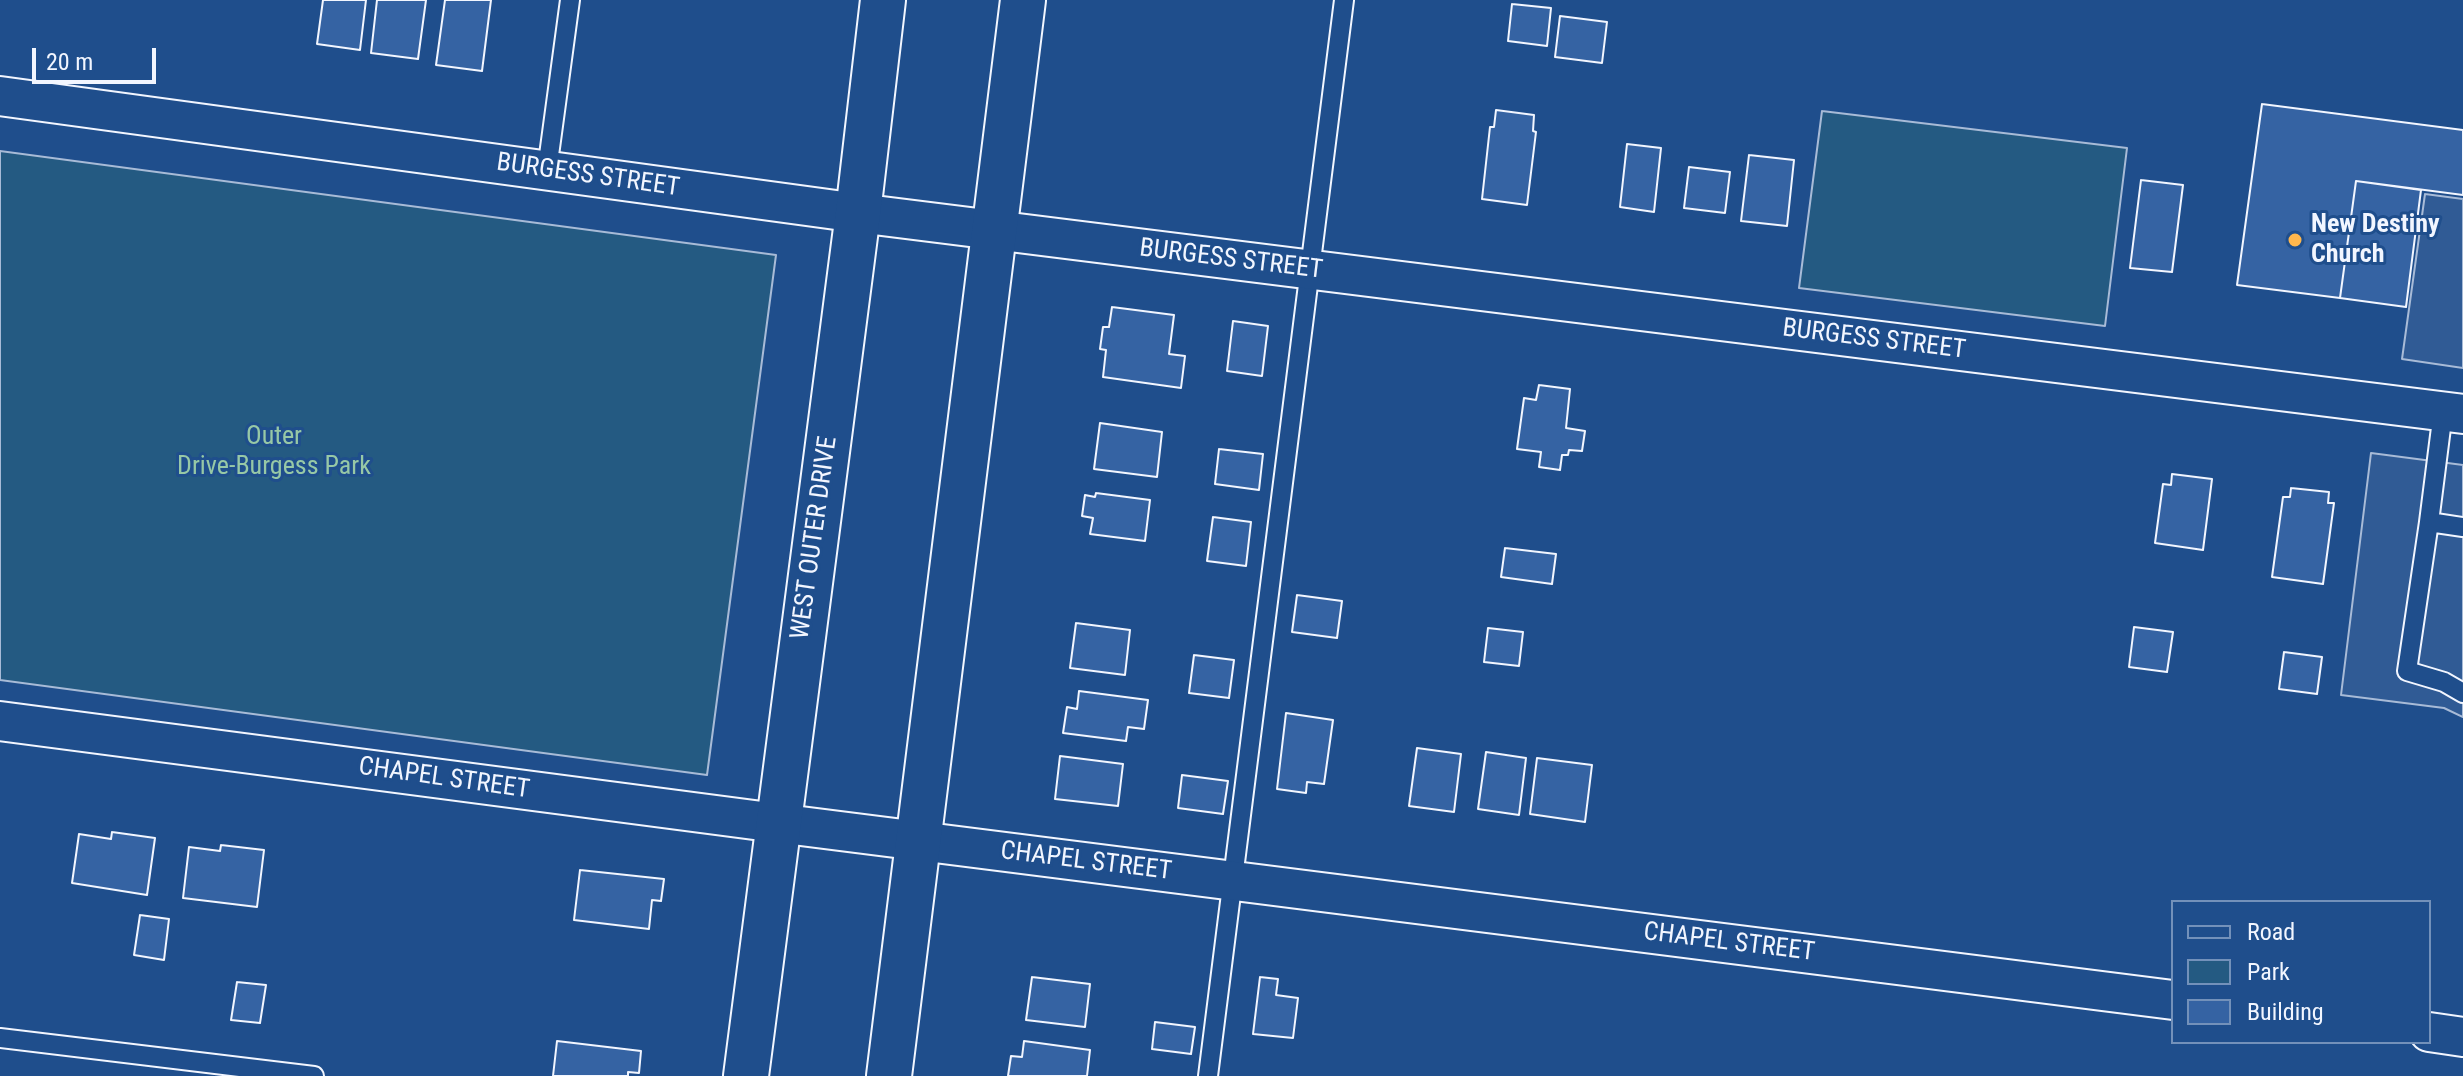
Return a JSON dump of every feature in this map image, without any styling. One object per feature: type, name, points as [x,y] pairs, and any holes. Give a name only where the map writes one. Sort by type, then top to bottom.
[{"type":"main road","name":"WEST OUTER DRIVE","points":[[746,1076],[883,0]]},
{"type":"main road","points":[[889,1076],[1023,0]]},
{"type":"street","name":"BURGESS STREET","points":[[0,96],[858,213],[2453,413]]},
{"type":"street","name":"CHAPEL STREET","points":[[0,721],[2171,1000]]},
{"type":"street","points":[[2431,1032],[2463,1037]]},
{"type":"lane","points":[[547,170],[570,0]]},
{"type":"lane","points":[[1208,1076],[1344,0]]},
{"type":"lane","points":[[2453,413],[2429,522],[2407,671],[2444,682],[2463,693]]},
{"type":"lane","points":[[2429,522],[2463,527]]},
{"type":"lane","points":[[0,1038],[314,1076]]},
{"type":"green space","points":[[1822,111],[2127,148],[2105,326],[1799,288]]},
{"type":"green space","name":"Outer Drive-Burgess Park","points":[[0,151],[776,255],[707,775],[0,680]]},
{"type":"shaded area","points":[[2425,194],[2463,199],[2463,368],[2402,359]]},
{"type":"shaded area","points":[[2371,453],[2463,465],[2463,717],[2444,708],[2341,695]]},
{"type":"building","points":[[323,0],[366,0],[360,50],[317,44]]},
{"type":"building","points":[[377,0],[426,0],[418,59],[371,53]]},
{"type":"building","points":[[445,0],[491,0],[482,71],[436,65]]},
{"type":"building","points":[[1512,4],[1551,8],[1547,46],[1508,41]]},
{"type":"building","points":[[1560,16],[1607,22],[1602,63],[1555,57]]},
{"type":"building","name":"New Destiny Church","points":[[2262,104],[2463,130],[2463,195],[2356,181],[2340,298],[2237,285]]},
{"type":"building","points":[[1496,110],[1534,115],[1533,131],[1536,132],[1527,205],[1482,199],[1490,127],[1494,127]]},
{"type":"building","points":[[1627,144],[1661,148],[1654,212],[1620,207]]},
{"type":"building","points":[[1749,155],[1794,160],[1787,226],[1741,221]]},
{"type":"building","points":[[1689,167],[1730,172],[1725,213],[1684,208]]},
{"type":"building","points":[[2141,180],[2183,185],[2172,272],[2130,268]]},
{"type":"building","points":[[2356,181],[2421,190],[2406,307],[2340,298]]},
{"type":"building","points":[[1112,307],[1174,315],[1169,354],[1185,356],[1181,388],[1103,377],[1106,350],[1100,349],[1103,327],[1109,327]]},
{"type":"building","points":[[1233,321],[1268,326],[1262,376],[1227,371]]},
{"type":"building","points":[[1539,385],[1570,389],[1566,428],[1585,431],[1582,451],[1569,450],[1568,455],[1562,455],[1560,470],[1539,467],[1541,452],[1517,449],[1524,398],[1536,400]]},
{"type":"building","points":[[1100,423],[1162,432],[1157,477],[1094,469]]},
{"type":"building","points":[[1219,449],[1263,454],[1259,490],[1215,484]]},
{"type":"building","points":[[2172,474],[2212,479],[2203,550],[2155,543],[2163,484],[2171,485]]},
{"type":"building","points":[[2291,488],[2329,492],[2328,503],[2334,503],[2323,584],[2272,577],[2283,497],[2290,497]]},
{"type":"building","points":[[1096,493],[1150,500],[1145,541],[1090,534],[1093,518],[1082,516],[1085,495],[1095,497]]},
{"type":"building","points":[[1213,517],[1251,522],[1246,566],[1207,561]]},
{"type":"building","points":[[1505,548],[1556,554],[1552,584],[1501,577]]},
{"type":"building","points":[[1297,595],[1342,601],[1337,638],[1292,632]]},
{"type":"building","points":[[1076,623],[1130,630],[1125,675],[1070,668]]},
{"type":"building","points":[[2134,627],[2173,632],[2167,672],[2129,667]]},
{"type":"building","points":[[1488,628],[1523,632],[1519,666],[1484,662]]},
{"type":"building","points":[[2284,652],[2322,657],[2317,694],[2279,689]]},
{"type":"building","points":[[1194,655],[1234,660],[1229,698],[1189,693]]},
{"type":"building","points":[[1079,691],[1148,700],[1144,729],[1128,727],[1126,741],[1063,733],[1067,707],[1077,709]]},
{"type":"building","points":[[1286,713],[1333,720],[1324,784],[1307,782],[1306,793],[1277,789]]},
{"type":"building","points":[[1417,748],[1461,754],[1454,812],[1409,806]]},
{"type":"building","points":[[1486,752],[1526,758],[1519,815],[1478,809]]},
{"type":"building","points":[[1060,756],[1123,764],[1118,806],[1055,799]]},
{"type":"building","points":[[1537,758],[1592,765],[1585,822],[1530,814]]},
{"type":"building","points":[[1182,775],[1228,781],[1223,814],[1178,808]]},
{"type":"building","points":[[112,832],[155,838],[147,895],[72,883],[79,834],[111,839]]},
{"type":"building","points":[[221,845],[264,850],[257,907],[183,898],[189,847],[220,851]]},
{"type":"building","points":[[580,870],[664,879],[661,901],[652,900],[649,929],[574,920]]},
{"type":"building","points":[[140,915],[169,919],[164,960],[134,955]]},
{"type":"building","points":[[1032,977],[1090,984],[1085,1027],[1026,1020]]},
{"type":"building","points":[[1260,977],[1278,979],[1276,995],[1298,998],[1293,1038],[1253,1034]]},
{"type":"building","points":[[237,982],[266,985],[260,1023],[231,1020]]},
{"type":"building","points":[[1155,1022],[1195,1027],[1191,1054],[1152,1049]]},
{"type":"building","points":[[557,1041],[641,1051],[639,1073],[628,1072],[628,1076],[553,1076]]},
{"type":"building","points":[[1024,1041],[1090,1050],[1087,1076],[1008,1076],[1011,1056],[1022,1057]]},
{"type":"place","name":"New Destiny Church","points":[[2295,240]]}]
